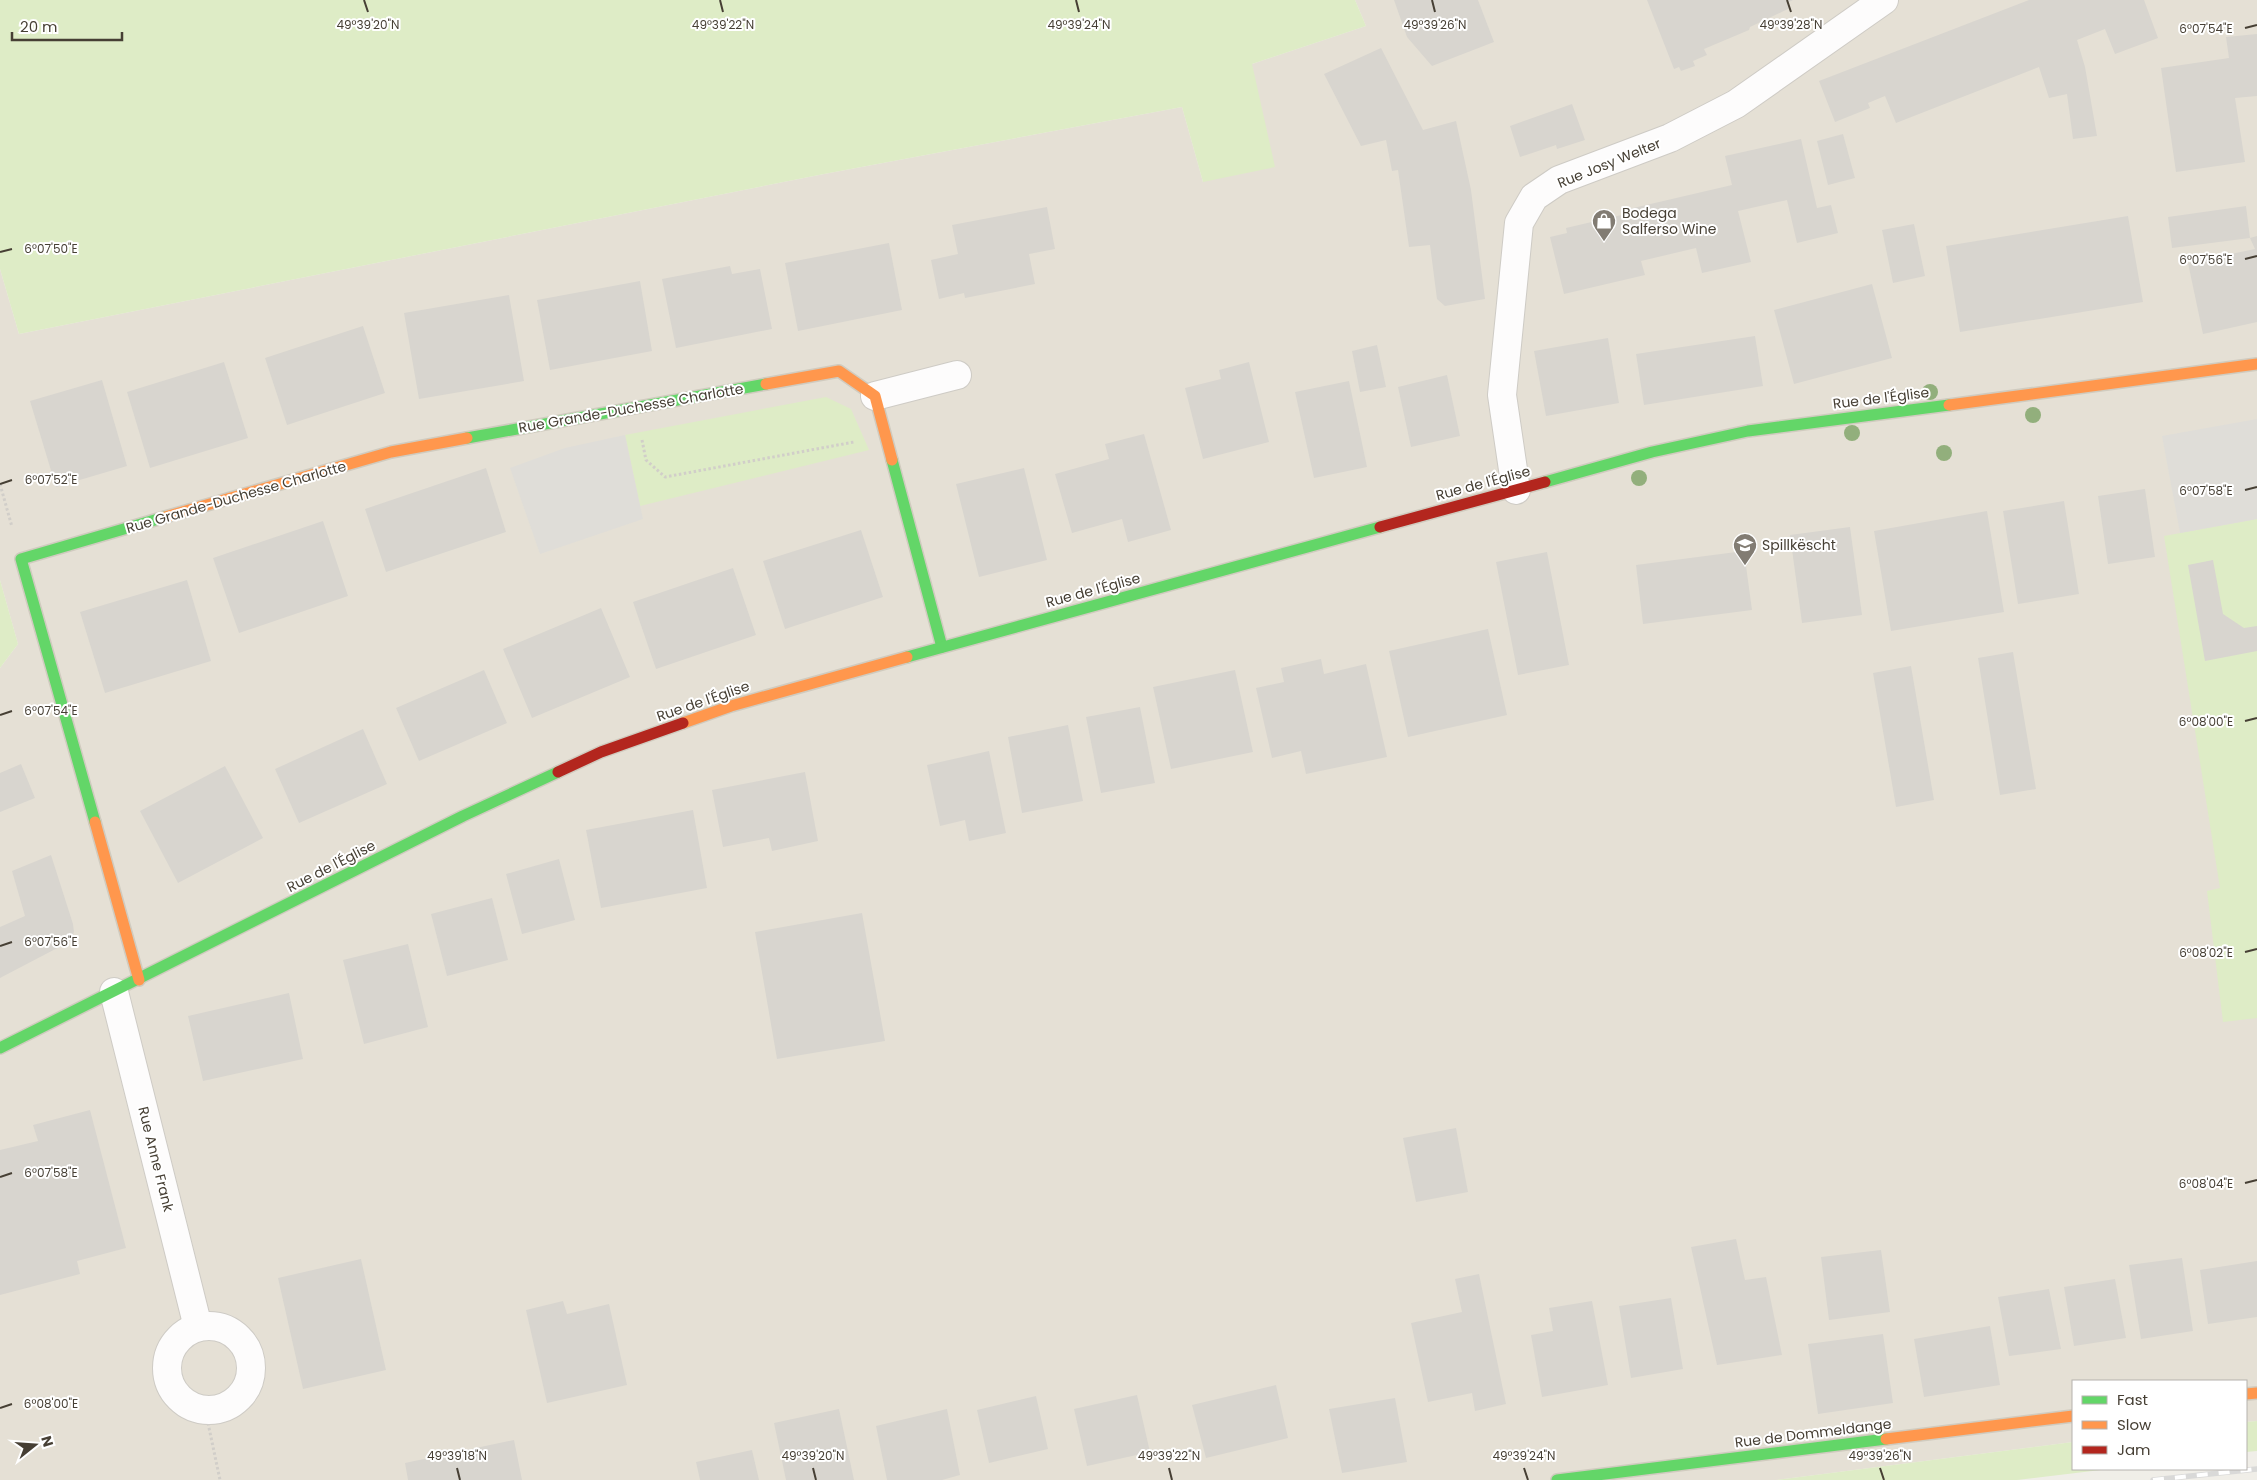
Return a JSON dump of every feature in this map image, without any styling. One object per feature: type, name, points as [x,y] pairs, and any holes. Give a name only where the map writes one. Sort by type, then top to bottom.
[{"type":"street","name":"Rue Josy Welter","points":[[1516,490],[1502,395],[1519,223],[1534,197],[1559,180],[1670,138],[1736,104],[1884,0]]},
{"type":"street","name":"Rue de l'Église","points":[[0,1048],[139,980],[462,816],[601,752],[730,706],[1652,452],[1748,431],[2257,364]]},
{"type":"street","name":"Rue Grande-Duchesse Charlotte","points":[[21,559],[391,452],[839,370],[875,396]]},
{"type":"street","points":[[942,647],[875,396],[957,375]]},
{"type":"street","points":[[21,559],[139,980]]},
{"type":"street","name":"Rue Anne Frank","points":[[114,992],[198,1327]]},
{"type":"street","name":"Rue de Dommeldange","points":[[1557,1480],[2072,1416]]},
{"type":"path","points":[[636,407],[646,460],[664,477],[861,440]]},
{"type":"path","points":[[0,484],[21,559]]},
{"type":"path","points":[[208,1423],[220,1480]]},
{"type":"shaded area","points":[[1355,0],[2257,0],[2257,1421],[2247,1422],[2247,1380],[2072,1380],[2072,1442],[1776,1480],[0,1480],[0,668],[18,644],[0,580],[0,269],[19,334],[824,174],[1182,107],[1203,182],[1252,64],[1366,26]]},
{"type":"shaded area","points":[[2257,419],[2257,519],[2180,533],[2162,436]]},
{"type":"shaded area","points":[[625,435],[643,519],[540,554],[510,468],[565,448]]},
{"type":"green space","points":[[0,0],[1355,0],[1366,26],[1252,64],[1275,167],[1203,182],[1182,107],[824,174],[19,334],[0,269]]},
{"type":"green space","points":[[826,397],[851,409],[869,450],[640,506],[625,435]]},
{"type":"green space","points":[[2257,519],[2257,1018],[2223,1022],[2207,891],[2220,888],[2164,536]]},
{"type":"green space","points":[[0,580],[18,644],[0,668]]},
{"type":"green space","points":[[2257,1421],[2257,1451],[2247,1452],[2247,1422]]},
{"type":"green space","points":[[2072,1442],[2072,1470],[2101,1470],[2017,1480],[1776,1480]]},
{"type":"building","points":[[1394,0],[1478,0],[1494,42],[1432,66],[1407,37]]},
{"type":"building","points":[[1647,0],[1793,0],[1787,3],[1790,8],[1750,27],[1749,30],[1704,49],[1707,55],[1693,61],[1695,66],[1681,71],[1679,67],[1674,69]]},
{"type":"building","points":[[2029,0],[2144,0],[2158,38],[2115,54],[2105,29],[2077,40],[2085,67],[2097,136],[2073,139],[2067,94],[2049,98],[2039,67],[1896,123],[1885,96],[1868,103],[1870,108],[1835,122],[1819,81]]},
{"type":"building","points":[[2257,34],[2257,96],[2235,98],[2245,162],[2176,172],[2161,68],[2229,58],[2226,37]]},
{"type":"building","points":[[1381,48],[1423,130],[1456,121],[1471,190],[1485,299],[1445,306],[1437,299],[1430,245],[1409,247],[1398,170],[1392,171],[1386,140],[1361,146],[1324,74]]},
{"type":"building","points":[[1572,104],[1585,140],[1557,149],[1556,145],[1520,157],[1510,126]]},
{"type":"building","points":[[1843,134],[1855,178],[1828,185],[1817,141]]},
{"type":"building","points":[[1801,139],[1817,208],[1831,205],[1838,233],[1797,243],[1787,200],[1738,211],[1751,262],[1702,273],[1696,248],[1641,261],[1645,275],[1564,294],[1550,237],[1567,233],[1566,228],[1630,213],[1629,209],[1732,185],[1725,156]]},
{"type":"building","points":[[2246,206],[2250,238],[2172,248],[2168,217]]},
{"type":"building","points":[[1047,207],[1055,249],[1029,254],[1035,284],[965,298],[964,293],[939,299],[931,260],[958,254],[952,225]]},
{"type":"building","points":[[2128,216],[2143,302],[1960,332],[1946,246]]},
{"type":"building","points":[[1914,224],[1925,276],[1893,283],[1882,230]]},
{"type":"building","points":[[2257,236],[2257,322],[2203,334],[2188,263],[2255,249],[2250,238]]},
{"type":"building","points":[[889,243],[902,310],[798,331],[785,263]]},
{"type":"building","points":[[730,266],[732,274],[760,269],[772,329],[676,348],[662,279]]},
{"type":"building","points":[[640,281],[652,351],[550,370],[537,300]]},
{"type":"building","points":[[1872,284],[1892,358],[1794,384],[1774,310]]},
{"type":"building","points":[[509,295],[524,381],[419,399],[404,313]]},
{"type":"building","points":[[363,326],[385,393],[287,425],[265,358]]},
{"type":"building","points":[[1755,336],[1763,386],[1644,405],[1636,354]]},
{"type":"building","points":[[1608,338],[1619,403],[1546,416],[1534,351]]},
{"type":"building","points":[[1377,345],[1386,387],[1360,392],[1352,351]]},
{"type":"building","points":[[224,362],[248,438],[150,468],[127,392]]},
{"type":"building","points":[[1249,362],[1269,442],[1203,459],[1185,388],[1221,379],[1219,370]]},
{"type":"building","points":[[1447,375],[1460,436],[1411,447],[1398,387]]},
{"type":"building","points":[[102,380],[127,466],[56,487],[30,401]]},
{"type":"building","points":[[1349,381],[1367,467],[1314,478],[1295,392]]},
{"type":"building","points":[[1144,434],[1171,530],[1128,542],[1122,519],[1072,533],[1055,474],[1109,459],[1105,444]]},
{"type":"building","points":[[486,468],[506,532],[386,572],[365,509]]},
{"type":"building","points":[[1024,468],[1047,560],[979,577],[956,484]]},
{"type":"building","points":[[2145,489],[2155,557],[2108,564],[2098,496]]},
{"type":"building","points":[[2064,501],[2079,594],[2018,604],[2003,511]]},
{"type":"building","points":[[1987,511],[2004,612],[1891,631],[1874,531]]},
{"type":"building","points":[[323,521],[348,596],[239,633],[213,558]]},
{"type":"building","points":[[1850,527],[1862,615],[1802,623],[1790,535]]},
{"type":"building","points":[[861,530],[883,597],[785,629],[763,561]]},
{"type":"building","points":[[1744,551],[1752,610],[1643,624],[1636,565]]},
{"type":"building","points":[[1547,552],[1569,665],[1518,675],[1496,562]]},
{"type":"building","points":[[2213,560],[2223,614],[2244,628],[2257,626],[2257,651],[2205,661],[2188,565]]},
{"type":"building","points":[[733,568],[756,635],[656,669],[633,602]]},
{"type":"building","points":[[187,580],[211,661],[105,693],[80,612]]},
{"type":"building","points":[[601,608],[630,677],[532,718],[503,649]]},
{"type":"building","points":[[1488,629],[1507,715],[1408,737],[1389,651]]},
{"type":"building","points":[[2013,652],[2036,789],[2000,795],[1978,658]]},
{"type":"building","points":[[1321,659],[1324,674],[1366,664],[1387,757],[1306,774],[1301,751],[1272,758],[1256,688],[1284,682],[1281,668]]},
{"type":"building","points":[[1911,666],[1934,800],[1896,807],[1873,673]]},
{"type":"building","points":[[484,670],[507,723],[419,761],[396,708]]},
{"type":"building","points":[[1235,670],[1253,752],[1171,769],[1153,687]]},
{"type":"building","points":[[1140,707],[1155,783],[1101,793],[1086,717]]},
{"type":"building","points":[[1068,725],[1083,801],[1022,813],[1008,737]]},
{"type":"building","points":[[363,729],[387,784],[299,823],[275,769]]},
{"type":"building","points":[[989,751],[1006,833],[969,841],[965,820],[940,826],[927,765]]},
{"type":"building","points":[[21,764],[35,798],[0,812],[0,773]]},
{"type":"building","points":[[225,766],[263,838],[178,883],[140,811]]},
{"type":"building","points":[[805,772],[818,841],[772,851],[769,838],[723,847],[712,790]]},
{"type":"building","points":[[693,810],[707,888],[601,908],[586,830]]},
{"type":"building","points":[[51,855],[74,932],[71,939],[65,944],[0,978],[0,927],[25,916],[12,871]]},
{"type":"building","points":[[559,859],[575,920],[522,934],[506,874]]},
{"type":"building","points":[[492,898],[508,960],[447,976],[431,914]]},
{"type":"building","points":[[862,913],[885,1041],[777,1059],[755,932]]},
{"type":"building","points":[[408,944],[428,1027],[364,1044],[343,960]]},
{"type":"building","points":[[289,993],[303,1059],[203,1081],[188,1016]]},
{"type":"building","points":[[90,1110],[126,1248],[77,1261],[80,1274],[0,1295],[0,1150],[38,1141],[33,1125]]},
{"type":"building","points":[[1456,1128],[1468,1192],[1416,1202],[1403,1138]]},
{"type":"building","points":[[1736,1239],[1745,1280],[1766,1277],[1782,1355],[1717,1365],[1691,1247]]},
{"type":"building","points":[[1881,1250],[1890,1312],[1829,1320],[1821,1257]]},
{"type":"building","points":[[2182,1258],[2193,1331],[2141,1339],[2129,1265]]},
{"type":"building","points":[[361,1259],[386,1370],[303,1389],[278,1278]]},
{"type":"building","points":[[2257,1261],[2257,1317],[2208,1324],[2200,1270]]},
{"type":"building","points":[[1479,1274],[1506,1404],[1475,1411],[1472,1393],[1428,1402],[1411,1323],[1462,1312],[1455,1279]]},
{"type":"building","points":[[2115,1279],[2126,1338],[2074,1346],[2064,1287]]},
{"type":"building","points":[[2049,1289],[2061,1349],[2009,1356],[1998,1297]]},
{"type":"building","points":[[1671,1298],[1683,1369],[1631,1378],[1619,1306]]},
{"type":"building","points":[[563,1301],[567,1314],[609,1304],[627,1385],[547,1403],[526,1310]]},
{"type":"building","points":[[1592,1301],[1608,1385],[1542,1397],[1531,1335],[1553,1331],[1549,1308]]},
{"type":"building","points":[[1990,1326],[2000,1385],[1924,1397],[1914,1339]]},
{"type":"building","points":[[1883,1334],[1893,1403],[1818,1414],[1808,1344]]},
{"type":"building","points":[[1276,1385],[1288,1438],[1206,1458],[1192,1405]]},
{"type":"building","points":[[1137,1395],[1150,1452],[1087,1466],[1074,1409]]},
{"type":"building","points":[[1036,1396],[1048,1449],[989,1463],[977,1410]]},
{"type":"building","points":[[1395,1398],[1407,1462],[1342,1473],[1329,1409]]},
{"type":"building","points":[[839,1409],[854,1480],[786,1480],[774,1423]]},
{"type":"building","points":[[947,1409],[960,1475],[942,1480],[887,1480],[876,1426]]},
{"type":"building","points":[[514,1440],[522,1480],[408,1480],[405,1463]]},
{"type":"building","points":[[752,1450],[759,1480],[700,1480],[696,1462]]},
{"type":"railway","points":[[2153,1480],[2257,1469]]},
{"type":"traffic: fast","points":[[467,438],[766,384]]},
{"type":"traffic: fast","points":[[1545,482],[1652,452],[1748,431],[1949,405]]},
{"type":"traffic: fast","points":[[892,460],[942,647]]},
{"type":"traffic: fast","points":[[95,822],[21,559],[165,517]]},
{"type":"traffic: fast","points":[[907,657],[1380,527]]},
{"type":"traffic: fast","points":[[0,1048],[463,816],[558,772]]},
{"type":"traffic: fast","points":[[1557,1480],[1886,1439]]},
{"type":"traffic: slow","points":[[1949,405],[2257,364]]},
{"type":"traffic: slow","points":[[766,384],[839,371],[875,396],[892,460]]},
{"type":"traffic: slow","points":[[165,517],[391,452],[467,438]]},
{"type":"traffic: slow","points":[[683,723],[731,706],[907,657]]},
{"type":"traffic: slow","points":[[95,822],[139,980]]},
{"type":"traffic: slow","points":[[2247,1394],[2257,1393]]},
{"type":"traffic: slow","points":[[1886,1439],[2072,1416]]},
{"type":"traffic: jam","points":[[1380,527],[1545,482]]},
{"type":"traffic: jam","points":[[558,772],[601,752],[683,723]]},
{"type":"place","name":"Bodega Salferso Wine","points":[[1604,242]]},
{"type":"place","name":"Spillkëscht","points":[[1745,566]]}]
